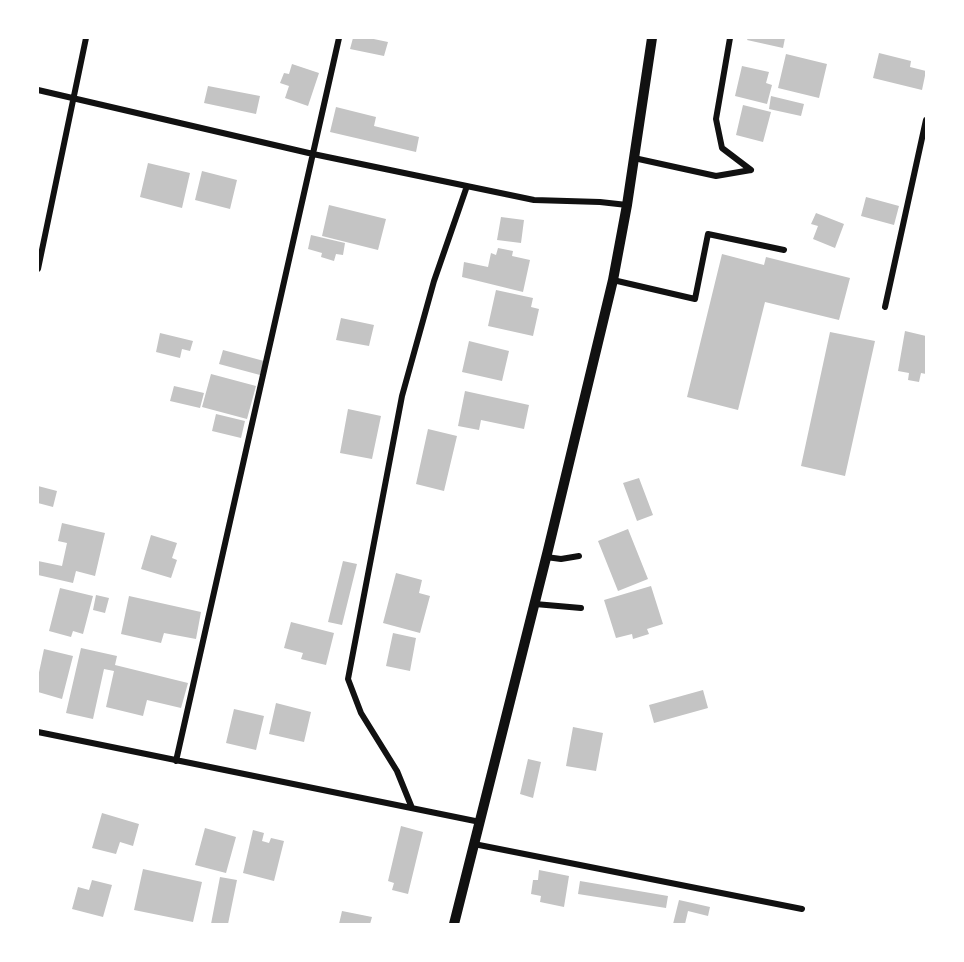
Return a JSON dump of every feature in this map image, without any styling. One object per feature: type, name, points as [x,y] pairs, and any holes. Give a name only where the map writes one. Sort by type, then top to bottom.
[{"type":"street","points":[[38,269],[86,38]]},
{"type":"street","points":[[176,761],[339,38]]},
{"type":"street","points":[[454,924],[535,604],[613,280],[627,205],[652,38]]},
{"type":"street","points":[[634,158],[716,176],[752,170],[723,148],[716,119],[730,38]]},
{"type":"street","points":[[38,90],[313,154],[534,200],[627,205]]},
{"type":"street","points":[[885,307],[927,120]]},
{"type":"street","points":[[412,808],[397,771],[361,713],[348,679],[402,396],[434,281],[467,186]]},
{"type":"street","points":[[613,280],[695,299],[708,234],[784,250]]},
{"type":"street","points":[[546,557],[561,559],[579,556]]},
{"type":"street","points":[[535,604],[581,608]]},
{"type":"street","points":[[38,732],[480,822]]},
{"type":"street","points":[[474,844],[802,909]]},
{"type":"building","points":[[353,38],[369,38],[388,42],[384,56],[350,49]]},
{"type":"building","points":[[748,38],[785,38],[783,48],[747,40]]},
{"type":"building","points":[[879,53],[911,61],[910,67],[926,71],[922,90],[873,78]]},
{"type":"building","points":[[786,54],[827,64],[819,98],[778,88]]},
{"type":"building","points":[[292,64],[319,73],[308,106],[285,98],[289,86],[280,83],[284,73],[289,74]]},
{"type":"building","points":[[742,66],[769,72],[766,83],[772,85],[767,104],[735,96]]},
{"type":"building","points":[[208,86],[260,96],[256,114],[204,103]]},
{"type":"building","points":[[771,96],[804,104],[801,116],[769,109]]},
{"type":"building","points":[[743,105],[771,112],[763,142],[736,135]]},
{"type":"building","points":[[336,107],[376,117],[374,126],[419,137],[416,152],[330,132]]},
{"type":"building","points":[[148,163],[190,173],[182,208],[140,197]]},
{"type":"building","points":[[202,171],[237,180],[230,209],[195,200]]},
{"type":"building","points":[[866,197],[899,206],[894,225],[861,216]]},
{"type":"building","points":[[329,205],[386,219],[378,250],[322,236]]},
{"type":"building","points":[[816,213],[844,224],[835,248],[813,239],[818,226],[811,224]]},
{"type":"building","points":[[501,217],[524,220],[521,243],[497,240]]},
{"type":"building","points":[[311,235],[345,243],[343,255],[336,254],[334,261],[321,257],[322,253],[308,249]]},
{"type":"building","points":[[498,248],[513,251],[512,256],[530,260],[523,292],[462,277],[464,262],[488,267],[491,253],[496,255]]},
{"type":"building","points":[[722,254],[764,265],[766,257],[850,278],[839,320],[765,302],[738,410],[687,397]]},
{"type":"building","points":[[496,290],[533,298],[531,307],[539,309],[533,336],[488,326]]},
{"type":"building","points":[[341,318],[374,325],[369,346],[336,340]]},
{"type":"building","points":[[905,331],[926,336],[926,374],[921,373],[919,382],[908,380],[909,373],[898,371]]},
{"type":"building","points":[[830,332],[875,341],[845,476],[801,466]]},
{"type":"building","points":[[160,333],[193,341],[190,351],[182,349],[180,358],[156,352]]},
{"type":"building","points":[[469,341],[509,351],[502,381],[462,372]]},
{"type":"building","points":[[223,350],[264,361],[260,375],[219,364]]},
{"type":"building","points":[[211,374],[256,386],[247,419],[202,407]]},
{"type":"building","points":[[174,386],[204,393],[200,408],[170,401]]},
{"type":"building","points":[[465,391],[529,405],[524,429],[481,420],[479,430],[458,426]]},
{"type":"building","points":[[348,409],[381,416],[372,459],[340,453]]},
{"type":"building","points":[[216,414],[245,421],[241,438],[212,431]]},
{"type":"building","points":[[428,429],[457,436],[444,491],[416,484]]},
{"type":"building","points":[[639,478],[653,515],[637,521],[623,483]]},
{"type":"building","points":[[38,486],[57,491],[53,507],[38,503]]},
{"type":"building","points":[[62,523],[105,533],[95,576],[76,571],[73,583],[38,575],[38,561],[62,566],[67,543],[58,541]]},
{"type":"building","points":[[628,529],[648,579],[618,591],[598,541]]},
{"type":"building","points":[[151,535],[177,543],[172,558],[177,560],[171,578],[141,569]]},
{"type":"building","points":[[343,561],[357,564],[342,625],[328,622]]},
{"type":"building","points":[[396,573],[422,580],[419,593],[430,596],[420,633],[383,623]]},
{"type":"building","points":[[651,586],[663,624],[647,629],[649,634],[633,639],[632,634],[616,638],[604,600]]},
{"type":"building","points":[[60,588],[93,596],[83,634],[73,631],[71,637],[49,631]]},
{"type":"building","points":[[96,595],[109,598],[105,613],[93,610]]},
{"type":"building","points":[[129,596],[201,612],[196,639],[164,633],[161,643],[121,634]]},
{"type":"building","points":[[291,622],[334,633],[326,665],[301,659],[303,653],[284,648]]},
{"type":"building","points":[[393,633],[416,638],[410,671],[386,666]]},
{"type":"building","points":[[81,648],[117,656],[115,665],[188,683],[181,708],[147,700],[143,716],[106,707],[114,671],[104,669],[93,719],[66,713]]},
{"type":"building","points":[[44,649],[73,656],[62,699],[38,692],[38,677]]},
{"type":"building","points":[[703,690],[708,708],[654,723],[649,705]]},
{"type":"building","points":[[276,703],[311,712],[304,742],[269,734]]},
{"type":"building","points":[[234,709],[264,716],[256,750],[226,743]]},
{"type":"building","points":[[573,727],[603,733],[596,771],[566,766]]},
{"type":"building","points":[[528,759],[541,762],[533,798],[520,794]]},
{"type":"building","points":[[102,813],[139,824],[133,846],[120,842],[116,854],[92,848]]},
{"type":"building","points":[[401,826],[423,832],[408,894],[392,890],[394,883],[388,881]]},
{"type":"building","points":[[205,828],[236,837],[226,873],[195,865]]},
{"type":"building","points":[[253,830],[264,833],[262,841],[269,843],[271,838],[284,841],[274,881],[243,873]]},
{"type":"building","points":[[143,869],[202,882],[193,922],[134,910]]},
{"type":"building","points":[[539,870],[569,876],[564,907],[540,902],[541,896],[531,894],[533,880],[538,880]]},
{"type":"building","points":[[220,877],[237,880],[228,924],[211,924]]},
{"type":"building","points":[[92,880],[112,885],[103,917],[72,909],[78,887],[89,890]]},
{"type":"building","points":[[580,881],[668,896],[666,908],[578,894]]},
{"type":"building","points":[[679,900],[710,907],[708,916],[688,911],[685,924],[673,924]]},
{"type":"building","points":[[342,911],[372,917],[370,924],[339,924]]}]
